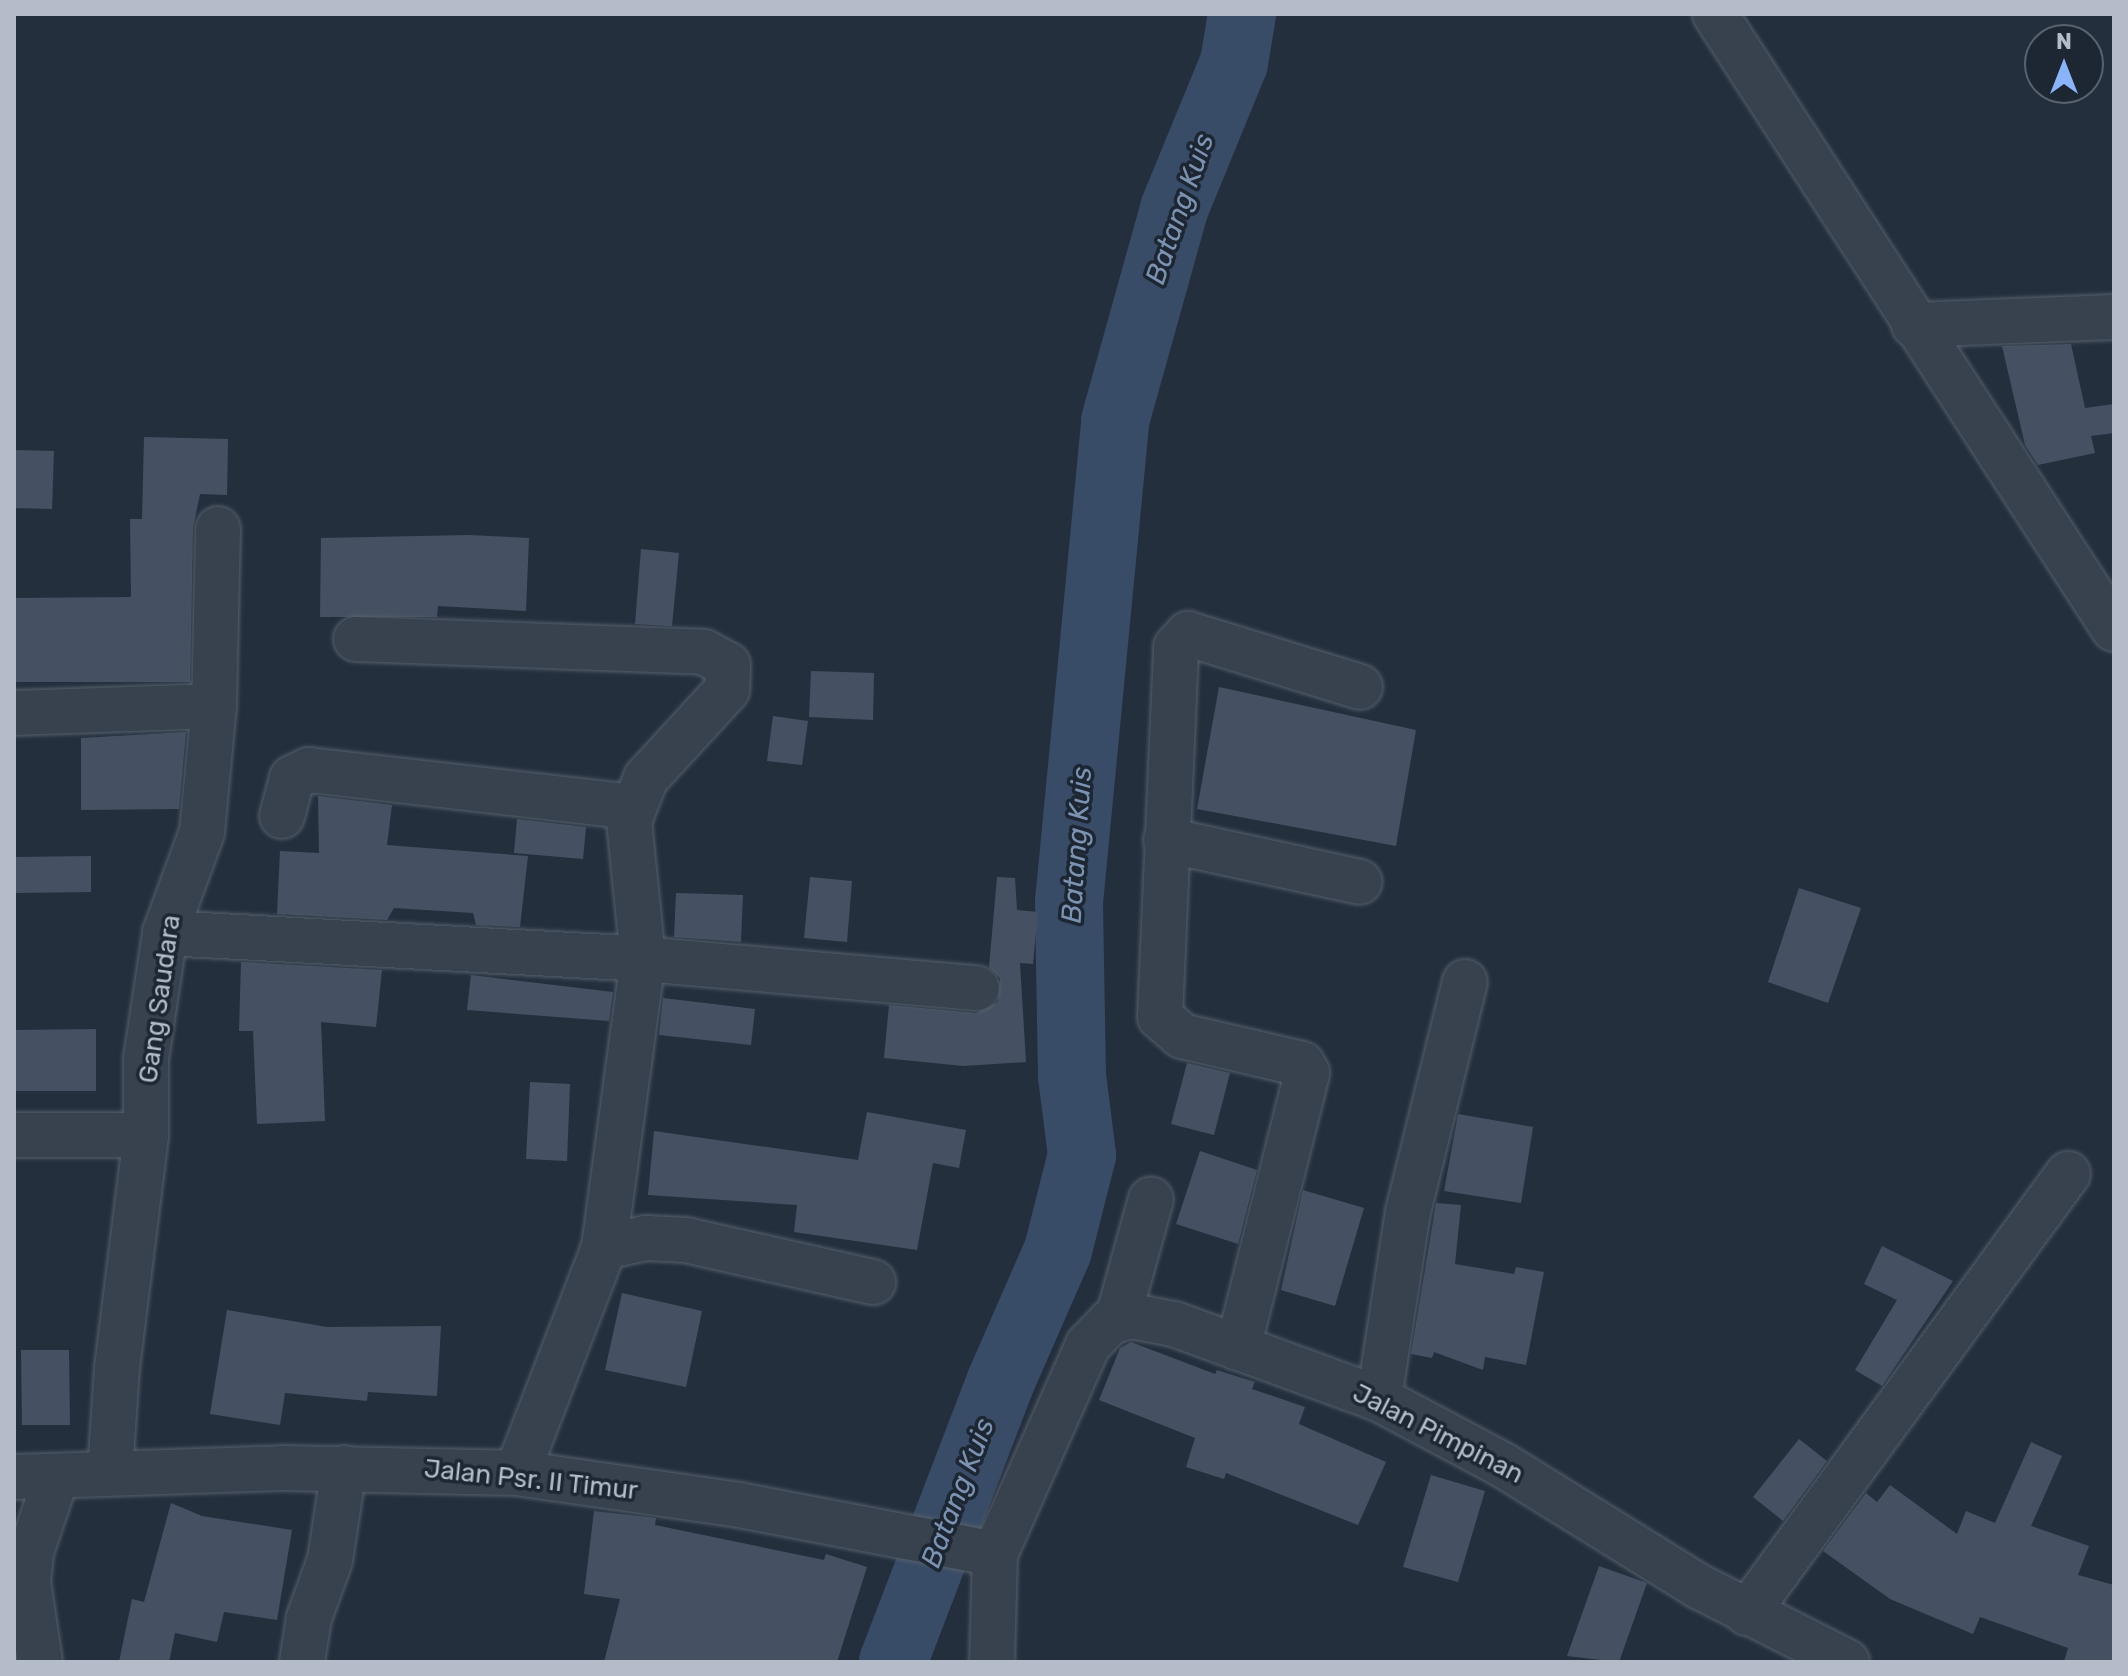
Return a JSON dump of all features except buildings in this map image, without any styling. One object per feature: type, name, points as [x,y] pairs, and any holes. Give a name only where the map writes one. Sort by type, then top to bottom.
[{"type":"street","points":[[1715,14],[2114,629]]},
{"type":"street","points":[[1914,325],[2114,317]]},
{"type":"street","name":"Gang Saudara","points":[[110,1473],[117,1368],[146,1135],[146,1059],[165,933],[202,832],[214,706],[218,529]]},
{"type":"street","points":[[1238,1348],[1307,1073],[1302,1064],[1182,1036],[1162,1021],[1159,978],[1176,647],[1181,637],[1188,634],[1360,687]]},
{"type":"street","points":[[356,639],[704,652],[721,657],[728,665],[727,690],[646,778],[632,807],[643,959],[604,1247],[517,1473]]},
{"type":"street","points":[[14,713],[214,706]]},
{"type":"street","points":[[282,816],[292,778],[309,770],[632,807]]},
{"type":"street","points":[[1166,840],[1360,882]]},
{"type":"street","points":[[165,933],[643,959],[977,988]]},
{"type":"street","points":[[1379,1399],[1408,1212],[1465,982]]},
{"type":"street","points":[[14,1135],[146,1135]]},
{"type":"street","points":[[1747,1613],[2068,1174]]},
{"type":"street","points":[[992,1662],[987,1552],[1082,1356],[1101,1329],[1118,1318],[1151,1199]]},
{"type":"street","points":[[604,1247],[646,1238],[686,1240],[873,1282]]},
{"type":"street","name":"Jalan Pimpinan","points":[[1118,1318],[1145,1317],[1379,1399],[1503,1465],[1747,1613],[1847,1662]]},
{"type":"street","points":[[302,1662],[309,1618],[330,1560],[344,1468]]},
{"type":"street","name":"Jalan Psr. II Timur","points":[[35,1478],[110,1473],[344,1468],[517,1473],[892,1532],[987,1552]]},
{"type":"street","points":[[35,1478],[29,1567],[40,1662]]},
{"type":"waterway","name":"Batang Kuis","points":[[893,1662],[1000,1383],[1058,1250],[1082,1155],[1072,1076],[1069,902],[1115,421],[1174,209],[1234,63],[1242,14]]}]
